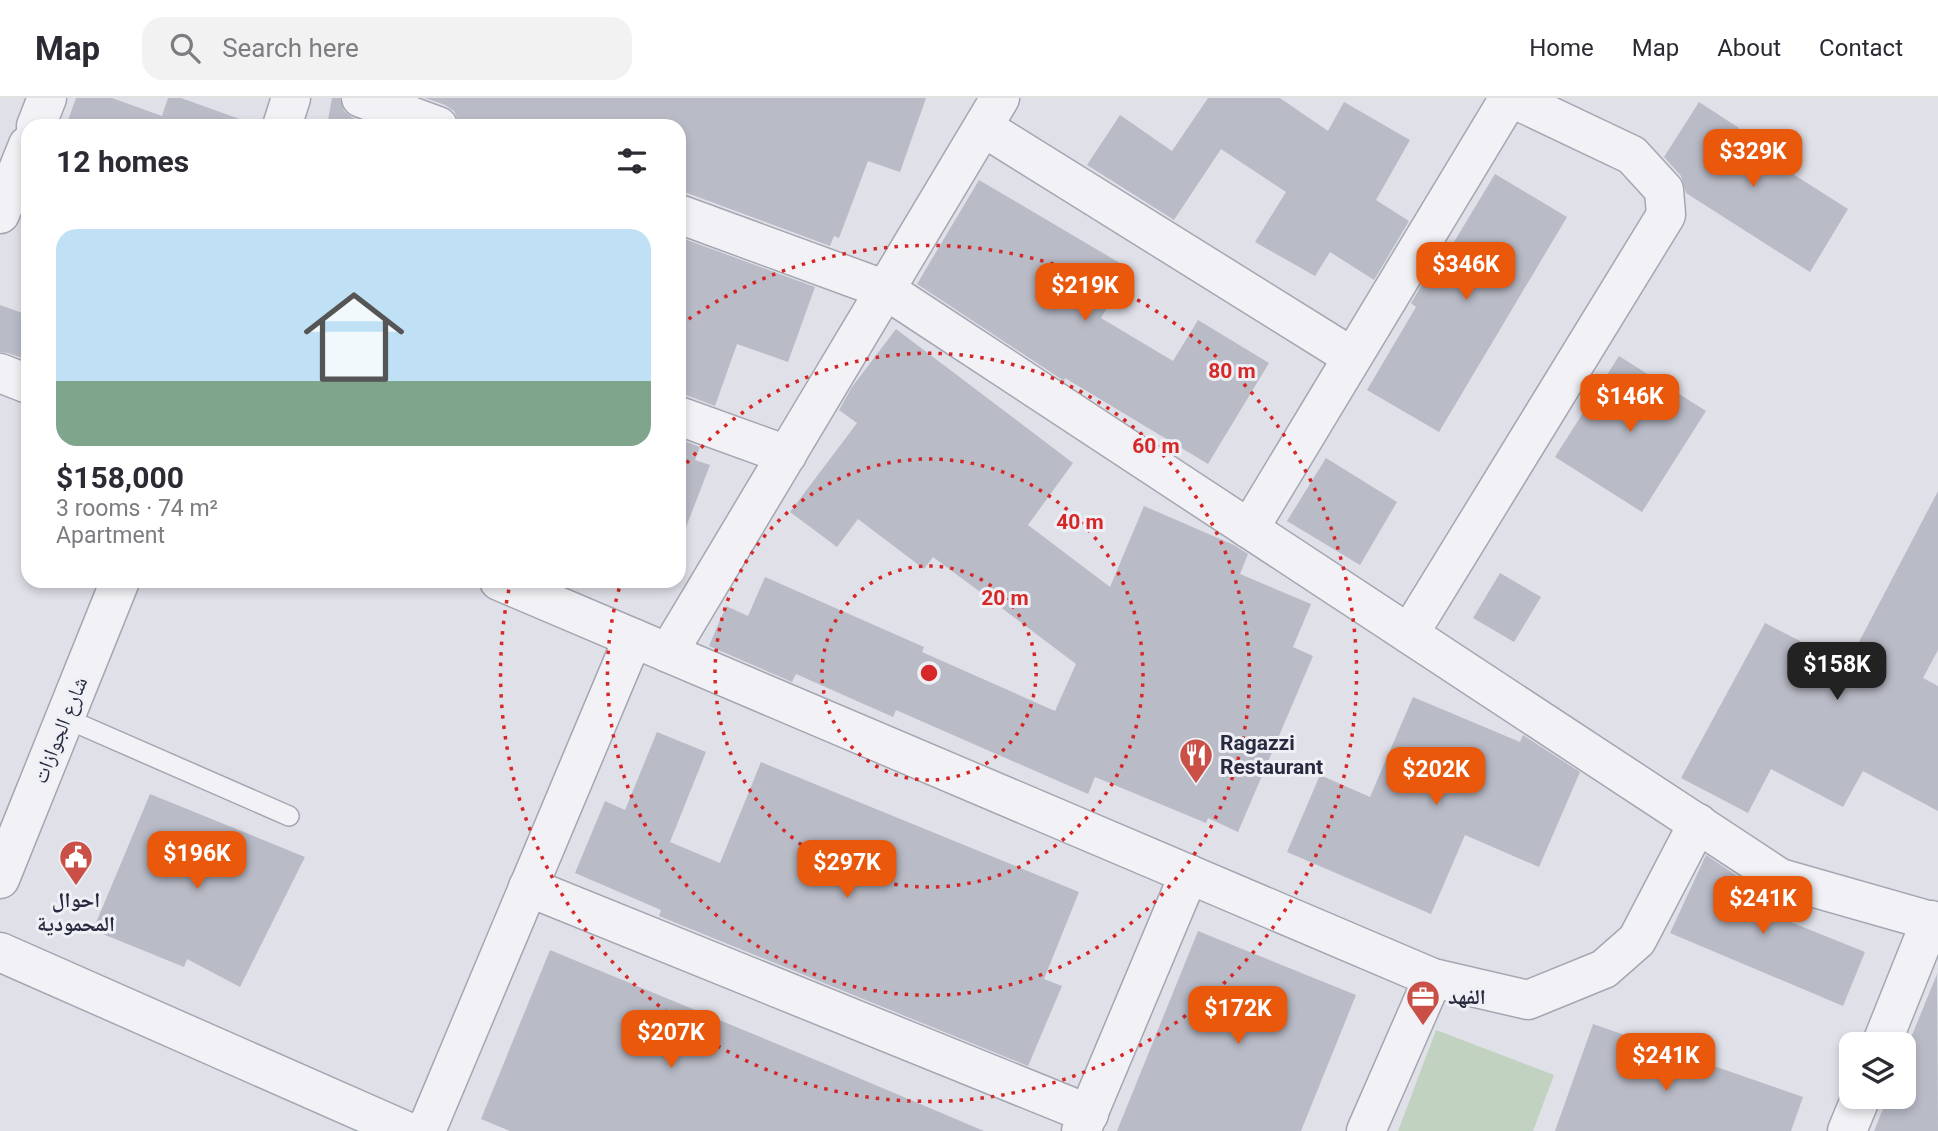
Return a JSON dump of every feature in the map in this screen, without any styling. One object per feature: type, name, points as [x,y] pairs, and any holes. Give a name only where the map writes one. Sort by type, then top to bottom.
[{"type":"street","points":[[39,119],[47,98]]},
{"type":"street","points":[[284,119],[291,98]]},
{"type":"street","points":[[361,98],[419,119]]},
{"type":"street","points":[[1249,528],[1510,98],[1632,155],[1664,190],[1666,215],[1409,634]]},
{"type":"street","points":[[668,653],[992,112],[1352,357]]},
{"type":"street","points":[[0,214],[21,162]]},
{"type":"street","points":[[686,217],[886,290],[1780,878],[1935,921],[1887,1032]]},
{"type":"street","points":[[0,373],[21,381]]},
{"type":"street","points":[[686,419],[787,455]]},
{"type":"street","name":"شارع الجوازات","points":[[0,879],[117,588]]},
{"type":"street","points":[[515,588],[1433,978],[1528,1000],[1604,969],[1637,940],[1698,823]]},
{"type":"street","points":[[426,1131],[633,638]]},
{"type":"street","points":[[528,887],[1085,1122],[1189,874]]},
{"type":"street","points":[[0,952],[406,1131]]},
{"type":"street","points":[[1366,1131],[1433,978]]},
{"type":"street","points":[[1847,1131],[1856,1109]]},
{"type":"lane","points":[[65,718],[289,816]]},
{"type":"green space","points":[[1436,1030],[1554,1075],[1533,1131],[1398,1131]]},
{"type":"building","points":[[76,98],[112,98],[162,116],[168,98],[181,98],[240,119],[68,119]]},
{"type":"building","points":[[332,98],[340,98],[344,111],[356,119],[328,119]]},
{"type":"building","points":[[425,98],[926,98],[900,172],[868,161],[839,238],[834,236],[830,246],[686,193],[686,119],[458,119],[454,111]]},
{"type":"building","points":[[1208,98],[1280,98],[1328,131],[1344,102],[1410,140],[1376,200],[1409,221],[1374,280],[1330,252],[1315,276],[1255,242],[1286,192],[1221,149],[1174,220],[1087,165],[1120,115],[1172,151]]},
{"type":"building","points":[[1699,102],[1739,128],[1733,136],[1848,209],[1810,272],[1686,193],[1681,176],[1664,157]]},
{"type":"building","points":[[1495,174],[1567,217],[1439,432],[1367,390],[1416,307],[1411,303],[1446,244],[1451,247]]},
{"type":"building","points":[[979,180],[1130,269],[1101,318],[1173,361],[1198,320],[1269,363],[1208,464],[1065,378],[1064,381],[917,284]]},
{"type":"building","points":[[686,240],[815,287],[788,362],[737,344],[715,406],[686,395]]},
{"type":"building","points":[[0,305],[21,312],[21,358],[0,352]]},
{"type":"building","points":[[896,329],[1073,463],[1028,525],[1110,587],[1144,506],[1234,545],[1248,554],[1240,574],[1311,604],[1293,647],[1313,656],[1238,832],[1208,818],[1206,823],[1095,777],[1088,794],[896,710],[893,717],[796,674],[792,682],[709,646],[726,606],[748,616],[765,577],[924,647],[922,652],[1055,711],[1076,664],[987,597],[933,557],[924,569],[858,519],[837,547],[790,512],[857,423],[839,410],[852,387]]},
{"type":"building","points":[[1619,356],[1706,411],[1642,512],[1555,457]]},
{"type":"building","points":[[686,442],[700,447],[695,460],[710,465],[686,527]]},
{"type":"building","points":[[1326,458],[1397,502],[1360,565],[1287,521]]},
{"type":"building","points":[[1938,491],[1938,650],[1923,678],[1938,686],[1938,811],[1863,771],[1843,807],[1771,769],[1748,813],[1681,778],[1765,623],[1847,665]]},
{"type":"building","points":[[1500,573],[1541,597],[1514,642],[1473,618]]},
{"type":"building","points":[[1413,697],[1520,742],[1523,735],[1580,772],[1539,867],[1465,835],[1431,914],[1287,852],[1320,775],[1370,797]]},
{"type":"building","points":[[657,732],[706,752],[670,842],[720,863],[761,762],[1079,892],[1044,979],[1062,986],[1028,1066],[659,916],[661,910],[575,873],[605,801],[625,810]]},
{"type":"building","points":[[150,794],[305,857],[240,987],[187,959],[184,967],[93,930]]},
{"type":"building","points":[[1706,855],[1758,890],[1751,906],[1865,952],[1843,1006],[1670,933]]},
{"type":"building","points":[[1198,931],[1356,995],[1301,1131],[1117,1131]]},
{"type":"building","points":[[550,950],[984,1131],[510,1131],[481,1119]]},
{"type":"building","points":[[1937,974],[1938,1131],[1874,1131],[1883,1109],[1916,1109],[1916,1032],[1913,1032]]},
{"type":"building","points":[[1593,1024],[1803,1097],[1791,1131],[1555,1131]]},
{"type":"place","name":"Ragazzi Restaurant","points":[[1196,785]]},
{"type":"place","name":"احوال المحمودية","points":[[76,887]]},
{"type":"place","name":"الفهد","points":[[1423,1027]]}]
